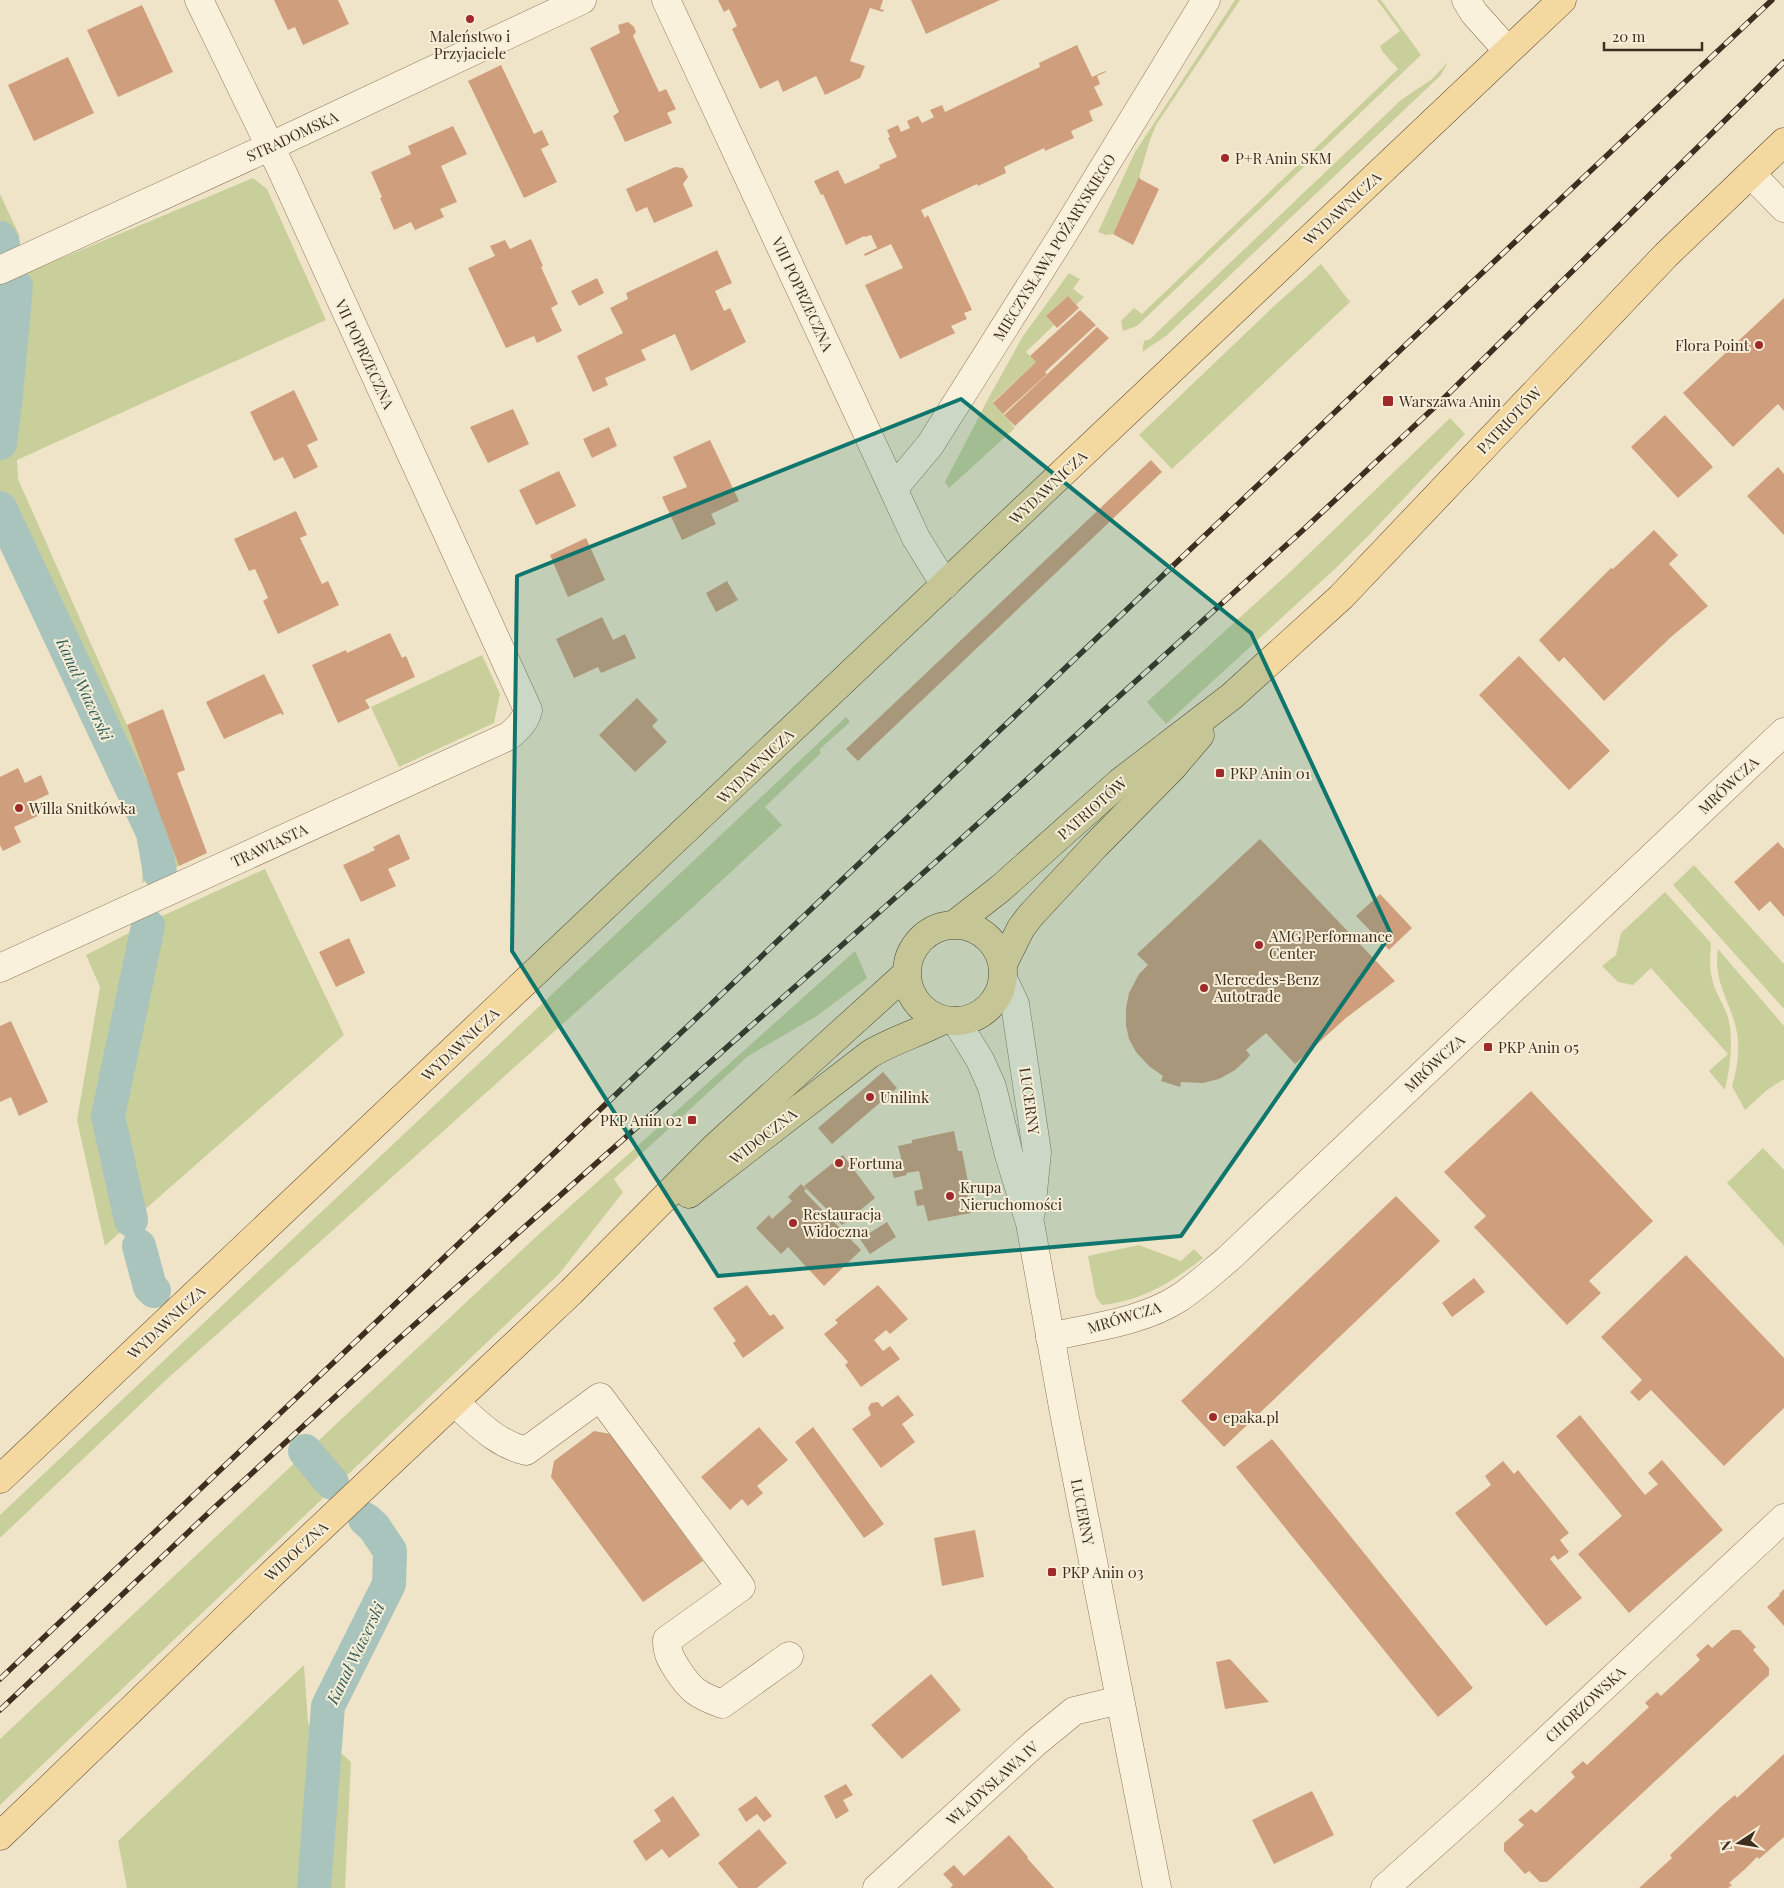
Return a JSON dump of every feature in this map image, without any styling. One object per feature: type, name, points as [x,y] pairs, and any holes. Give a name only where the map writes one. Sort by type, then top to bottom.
[{"type":"main road","name":"WYDAWNICZA","points":[[2,1471],[945,585],[1562,0]]},
{"type":"main road","name":"PATRIOTÓW","points":[[955,924],[1001,888],[1120,782],[1232,696],[1342,597],[1666,255],[1784,142]]},
{"type":"main road","name":"PATRIOTÓW","points":[[1003,972],[1021,928],[1031,915],[1096,844],[1172,768],[1232,696]]},
{"type":"main road","points":[[955,924],[977,929],[994,943],[1003,972],[996,1000],[982,1014],[963,1021],[950,1021],[929,1014],[917,1003],[910,990],[906,974],[910,955],[920,939],[936,928],[955,924]]},
{"type":"main road","name":"WIDOCZNA","points":[[0,1836],[275,1571],[594,1270],[714,1148],[906,974]]},
{"type":"main road","name":"WIDOCZNA","points":[[594,1270],[761,1137],[870,1054],[888,1043],[950,1021]]},
{"type":"street","name":"VII POPRZECZNA","points":[[199,0],[283,173],[528,710]]},
{"type":"street","name":"STRADOMSKA","points":[[0,270],[269,147],[582,0]]},
{"type":"street","name":"VIII POPRZECZNA","points":[[666,0],[916,538],[945,585]]},
{"type":"street","name":"MIECZYSŁAWA POŻARYSKIEGO","points":[[894,488],[930,444],[1062,236],[1206,0]]},
{"type":"street","points":[[1466,0],[1474,13],[1508,52]]},
{"type":"street","points":[[1751,174],[1784,208]]},
{"type":"street","name":"TRAWIASTA","points":[[0,968],[509,736],[526,718],[528,710]]},
{"type":"street","name":"MRÓWCZA","points":[[1050,1337],[1108,1324],[1161,1308],[1179,1298],[1228,1259],[1784,732]]},
{"type":"street","name":"LUCERNY","points":[[1003,972],[1015,1004],[1037,1152],[1030,1223]]},
{"type":"street","name":"LUCERNY","points":[[950,1021],[980,1060],[992,1087],[1009,1155],[1030,1223],[1050,1337],[1157,1888]]},
{"type":"street","points":[[997,1104],[1030,1095]]},
{"type":"street","points":[[454,1402],[500,1442],[526,1451],[600,1397],[741,1587],[667,1640],[668,1654],[689,1687],[704,1698],[722,1704],[789,1656]]},
{"type":"street","name":"CHORZOWSKA","points":[[1385,1888],[1482,1801],[1784,1518]]},
{"type":"street","name":"WŁADYSŁAWA IV","points":[[877,1888],[1036,1743],[1074,1711],[1120,1700]]},
{"type":"highlighted area","points":[[961,399],[1251,633],[1391,934],[1181,1236],[718,1276],[512,951],[517,576]]},
{"type":"green space","points":[[1235,0],[1240,0],[1156,125],[1139,177],[1113,234],[1106,235],[1098,232],[1135,152]]},
{"type":"green space","points":[[1377,0],[1381,0],[1421,55],[1137,326],[1123,331],[1121,321],[1134,308],[1142,314],[1398,69],[1382,51],[1380,46],[1400,31]]},
{"type":"green space","points":[[1448,62],[1441,75],[1166,336],[1142,352],[1144,341],[1150,339],[1401,100],[1432,79]]},
{"type":"green space","points":[[253,178],[267,189],[326,320],[17,460],[18,479],[127,725],[179,866],[142,883],[143,854],[128,811],[0,540],[0,284]]},
{"type":"green space","points":[[0,194],[20,237],[0,247]]},
{"type":"green space","points":[[1321,264],[1350,302],[1172,469],[1139,435],[1273,307]]},
{"type":"green space","points":[[1069,273],[1080,279],[1073,289],[1084,297],[1076,305],[1068,296],[1046,316],[1054,325],[1026,352],[1036,362],[993,402],[1015,428],[949,488],[945,482],[1023,336]]},
{"type":"green space","points":[[1450,418],[1465,434],[1338,566],[1166,724],[1147,702],[1290,572]]},
{"type":"green space","points":[[482,655],[500,694],[494,723],[399,767],[371,707]]},
{"type":"green space","points":[[846,717],[850,722],[819,750],[821,753],[765,807],[782,825],[167,1379],[0,1538],[0,1515]]},
{"type":"green space","points":[[1694,865],[1784,964],[1784,1009],[1673,885]]},
{"type":"green space","points":[[265,869],[344,1035],[105,1246],[77,1120],[100,987],[86,955],[160,917]]},
{"type":"green space","points":[[1665,892],[1711,943],[1710,962],[1712,977],[1728,1017],[1731,1036],[1730,1063],[1725,1090],[1709,1071],[1728,1054],[1651,968],[1633,985],[1618,982],[1602,966],[1616,955],[1621,933]]},
{"type":"green space","points":[[1718,949],[1784,1026],[1784,1079],[1767,1090],[1745,1110],[1732,1086],[1736,1071],[1738,1040],[1735,1024],[1717,969]]},
{"type":"green space","points":[[855,951],[867,978],[817,1016],[748,1056],[614,1179],[623,1192],[559,1274],[0,1805],[0,1739],[538,1235]]},
{"type":"green space","points":[[1763,1148],[1784,1170],[1784,1246],[1727,1183]]},
{"type":"green space","points":[[1139,1245],[1181,1261],[1194,1249],[1203,1258],[1180,1275],[1156,1289],[1117,1303],[1102,1305],[1096,1297],[1088,1256]]},
{"type":"green space","points":[[304,1665],[308,1723],[351,1762],[345,1888],[127,1888],[118,1841]]},
{"type":"building","points":[[274,0],[338,0],[349,24],[303,45],[295,27],[288,30]]},
{"type":"building","points":[[718,0],[883,0],[880,9],[884,10],[883,12],[870,8],[850,61],[865,66],[860,78],[825,95],[816,76],[783,92],[778,80],[760,89],[732,29],[737,26],[729,9],[724,12]]},
{"type":"building","points":[[911,0],[1000,0],[926,34]]},
{"type":"building","points":[[142,5],[173,72],[118,97],[87,30]]},
{"type":"building","points":[[628,22],[634,27],[636,32],[633,36],[659,92],[666,89],[676,109],[667,113],[672,123],[625,142],[613,116],[619,112],[590,48],[620,33],[618,25]]},
{"type":"building","points":[[1077,45],[1092,77],[1106,72],[1097,76],[1100,84],[1094,87],[1103,105],[1089,111],[1093,121],[1071,131],[1074,138],[1045,151],[1044,148],[1004,167],[1006,173],[921,210],[925,218],[928,215],[972,310],[964,313],[967,319],[951,326],[955,333],[900,359],[865,285],[903,268],[891,244],[865,256],[864,254],[877,248],[871,235],[864,236],[846,245],[823,194],[821,195],[814,181],[838,170],[845,184],[880,168],[879,165],[897,157],[888,138],[890,137],[887,130],[898,125],[901,132],[910,128],[907,121],[918,116],[922,123],[934,117],[930,110],[942,105],[945,112],[1040,67],[1039,63]]},
{"type":"building","points":[[68,57],[94,113],[34,141],[8,85]]},
{"type":"building","points":[[501,65],[534,134],[542,130],[549,145],[541,149],[557,182],[524,198],[468,81]]},
{"type":"building","points":[[453,126],[467,154],[441,166],[457,202],[440,209],[444,217],[415,230],[411,222],[394,230],[371,172],[411,154],[408,146]]},
{"type":"building","points":[[675,167],[683,168],[688,177],[683,184],[693,206],[654,223],[647,207],[636,212],[626,189]]},
{"type":"building","points":[[1139,177],[1159,189],[1133,245],[1113,234]]},
{"type":"building","points":[[531,239],[543,266],[541,267],[558,304],[551,308],[562,331],[537,343],[534,336],[506,348],[468,268],[495,256],[490,246],[505,240],[510,249]]},
{"type":"building","points":[[717,250],[732,283],[715,291],[724,311],[730,308],[746,342],[691,371],[675,334],[641,350],[646,360],[605,378],[608,385],[593,392],[577,356],[623,333],[610,308],[628,299],[626,293]]},
{"type":"building","points":[[597,278],[604,293],[579,306],[571,291]]},
{"type":"building","points":[[1068,296],[1079,308],[1057,328],[1046,316]]},
{"type":"building","name":"Flora Point","points":[[1784,298],[1784,411],[1778,404],[1733,447],[1683,393]]},
{"type":"building","points":[[1080,310],[1096,325],[1045,372],[1047,374],[1003,414],[993,403],[1036,362],[1030,356]]},
{"type":"building","points":[[1097,327],[1109,338],[1015,426],[1004,415]]},
{"type":"building","points":[[294,390],[318,440],[307,445],[318,467],[294,479],[283,457],[274,461],[250,412]]},
{"type":"building","points":[[513,409],[529,444],[488,463],[470,427]]},
{"type":"building","points":[[1665,415],[1713,467],[1678,498],[1631,447]]},
{"type":"building","points":[[609,427],[617,446],[592,458],[583,439]]},
{"type":"building","points":[[710,440],[739,501],[711,514],[716,524],[682,540],[662,497],[687,487],[673,457]]},
{"type":"building","points":[[1151,460],[1162,472],[858,761],[846,749]]},
{"type":"building","points":[[1778,467],[1784,474],[1784,535],[1747,496]]},
{"type":"building","points":[[559,471],[576,506],[536,525],[519,490]]},
{"type":"building","points":[[296,511],[307,535],[300,538],[322,584],[328,581],[339,605],[278,634],[263,601],[268,598],[262,584],[255,569],[249,571],[234,539]]},
{"type":"building","points":[[1654,530],[1678,555],[1669,564],[1708,606],[1671,637],[1604,701],[1564,657],[1559,662],[1539,640],[1611,568],[1613,569]]},
{"type":"building","points":[[586,538],[605,580],[568,597],[550,555]]},
{"type":"building","points":[[727,581],[738,600],[716,612],[706,593]]},
{"type":"building","points":[[602,617],[613,640],[625,634],[636,658],[601,673],[598,667],[574,678],[556,639]]},
{"type":"building","points":[[390,633],[402,658],[406,656],[415,677],[365,700],[370,708],[338,723],[312,665],[346,650],[347,653]]},
{"type":"building","points":[[1519,656],[1610,751],[1569,790],[1479,695]]},
{"type":"building","points":[[264,674],[284,714],[282,715],[281,713],[224,739],[206,702]]},
{"type":"building","points":[[637,698],[658,720],[652,726],[667,742],[635,772],[599,735]]},
{"type":"building","points":[[163,709],[185,770],[177,773],[207,853],[179,866],[127,725]]},
{"type":"building","name":"Willa Snitkówka","points":[[18,768],[25,783],[41,775],[49,794],[34,801],[40,815],[14,827],[21,842],[3,851],[0,845],[0,777]]},
{"type":"building","points":[[399,834],[410,859],[388,869],[396,886],[361,902],[343,865],[375,850],[373,847]]},
{"type":"building","points":[[1260,839],[1395,981],[1346,1018],[1295,1064],[1266,1033],[1246,1050],[1250,1055],[1246,1060],[1235,1070],[1219,1079],[1203,1083],[1181,1082],[1180,1087],[1161,1081],[1163,1076],[1149,1066],[1136,1052],[1129,1039],[1126,1025],[1126,1008],[1129,993],[1139,974],[1148,965],[1137,954]]},
{"type":"building","points":[[1778,842],[1784,849],[1784,917],[1770,901],[1759,911],[1734,882]]},
{"type":"building","points":[[1380,894],[1412,928],[1389,950],[1356,916]]},
{"type":"building","points":[[349,938],[365,973],[336,987],[319,952]]},
{"type":"building","points":[[11,1021],[48,1102],[19,1116],[11,1097],[0,1102],[0,1026]]},
{"type":"building","points":[[883,1072],[897,1088],[832,1144],[818,1128]]},
{"type":"building","points":[[1531,1091],[1653,1221],[1589,1281],[1601,1293],[1567,1325],[1474,1227],[1486,1216],[1444,1172]]},
{"type":"building","points":[[954,1131],[958,1151],[962,1151],[970,1192],[967,1192],[971,1213],[928,1221],[924,1205],[917,1206],[914,1191],[923,1189],[919,1171],[906,1173],[907,1175],[894,1178],[890,1165],[902,1162],[898,1146],[912,1143],[912,1140]]},
{"type":"building","points":[[843,1155],[875,1198],[842,1225],[804,1186]]},
{"type":"building","points":[[801,1184],[806,1189],[804,1191],[861,1250],[824,1286],[788,1247],[781,1254],[756,1228],[769,1215],[772,1219],[792,1201],[788,1197]]},
{"type":"building","points":[[1396,1196],[1440,1241],[1224,1447],[1181,1401]]},
{"type":"building","points":[[887,1222],[896,1237],[870,1254],[860,1239]]},
{"type":"building","points":[[1686,1255],[1784,1358],[1784,1408],[1724,1466],[1651,1390],[1639,1401],[1630,1392],[1642,1380],[1601,1337]]},
{"type":"building","points":[[1474,1278],[1485,1292],[1452,1317],[1442,1303]]},
{"type":"building","points":[[747,1285],[770,1316],[774,1314],[784,1328],[743,1358],[733,1343],[736,1341],[713,1308]]},
{"type":"building","points":[[878,1285],[908,1319],[890,1334],[886,1330],[874,1340],[883,1351],[890,1346],[900,1359],[861,1387],[845,1365],[848,1362],[824,1334],[838,1323],[835,1320]]},
{"type":"building","points":[[898,1395],[914,1415],[902,1424],[915,1442],[881,1468],[852,1429],[871,1415],[868,1408],[871,1403],[878,1402],[882,1407]]},
{"type":"building","points":[[1580,1415],[1645,1495],[1658,1484],[1648,1473],[1662,1460],[1723,1530],[1629,1613],[1578,1554],[1622,1516],[1556,1436]]},
{"type":"building","points":[[759,1427],[788,1460],[757,1486],[763,1493],[748,1506],[742,1499],[730,1510],[701,1477]]},
{"type":"building","points":[[813,1427],[884,1524],[864,1538],[795,1442]]},
{"type":"building","points":[[594,1431],[611,1434],[703,1561],[643,1602],[551,1477],[554,1461]]},
{"type":"building","points":[[1272,1439],[1473,1688],[1438,1717],[1236,1467]]},
{"type":"building","points":[[1503,1461],[1514,1474],[1518,1470],[1569,1533],[1560,1540],[1569,1552],[1558,1560],[1554,1555],[1550,1559],[1582,1598],[1546,1626],[1455,1513],[1491,1485],[1485,1476]]},
{"type":"building","points":[[975,1530],[984,1577],[942,1586],[934,1538]]},
{"type":"building","points":[[1784,1589],[1784,1626],[1767,1607]]},
{"type":"building","points":[[1732,1630],[1740,1630],[1756,1647],[1753,1650],[1769,1668],[1769,1675],[1547,1882],[1540,1882],[1529,1871],[1525,1874],[1504,1851],[1504,1843],[1524,1825],[1518,1820],[1531,1809],[1536,1813],[1575,1777],[1571,1772],[1583,1761],[1587,1765],[1649,1707],[1645,1703],[1657,1692],[1661,1696],[1700,1660],[1696,1655],[1708,1644],[1712,1648]]},
{"type":"building","points":[[1230,1659],[1269,1702],[1225,1709],[1216,1662]]},
{"type":"building","points":[[931,1674],[961,1710],[902,1759],[871,1725]]},
{"type":"building","points":[[1784,1754],[1784,1837],[1759,1859],[1757,1857],[1729,1883],[1732,1885],[1728,1888],[1639,1888],[1672,1858],[1670,1855],[1722,1806],[1735,1795],[1737,1798]]},
{"type":"building","points":[[846,1784],[853,1795],[843,1800],[849,1811],[836,1819],[824,1796]]},
{"type":"building","points":[[1312,1791],[1334,1835],[1274,1864],[1252,1820]]},
{"type":"building","points":[[673,1796],[700,1835],[669,1858],[662,1849],[646,1861],[633,1841],[661,1821],[654,1810]]},
{"type":"building","points":[[756,1796],[772,1816],[764,1822],[757,1814],[746,1822],[738,1809]]},
{"type":"building","points":[[759,1829],[787,1863],[757,1888],[738,1888],[718,1863]]},
{"type":"building","points":[[1009,1835],[1054,1888],[950,1888],[953,1885],[943,1874],[954,1865],[964,1876]]},
{"type":"waterway","name":"Kanał Wawerski","points":[[0,238],[3,244]]},
{"type":"waterway","name":"Kanał Wawerski","points":[[0,443],[16,286]]},
{"type":"waterway","name":"Kanał Wawerski","points":[[0,508],[153,833],[160,873]]},
{"type":"waterway","name":"Kanał Wawerski","points":[[131,1220],[108,1116],[148,926]]},
{"type":"waterway","name":"Kanał Wawerski","points":[[139,1246],[150,1287],[154,1291]]},
{"type":"waterway","name":"Kanał Wawerski","points":[[305,1451],[332,1483]]},
{"type":"waterway","name":"Kanał Wawerski","points":[[314,1888],[328,1706],[389,1584],[390,1551],[374,1527],[365,1519]]},
{"type":"railway","points":[[0,1679],[1413,338],[1772,0]]},
{"type":"railway","points":[[0,1710],[215,1507],[394,1343],[940,858],[1302,531],[1439,403],[1784,62]]},
{"type":"place","name":"Maleństwo i Przyjaciele","points":[[470,19]]},
{"type":"place","name":"P+R Anin SKM","points":[[1225,158]]},
{"type":"place","name":"Flora Point","points":[[1759,345]]},
{"type":"place","name":"Warszawa Anin","points":[[1388,401]]},
{"type":"place","name":"PKP Anin 01","points":[[1220,773]]},
{"type":"place","name":"Willa Snitkówka","points":[[19,808]]},
{"type":"place","name":"AMG Performance Center","points":[[1259,945]]},
{"type":"place","name":"Mercedes-Benz Autotrade","points":[[1204,988]]},
{"type":"place","name":"PKP Anin 05","points":[[1488,1047]]},
{"type":"place","name":"Unilink","points":[[870,1097]]},
{"type":"place","name":"PKP Anin 02","points":[[692,1120]]},
{"type":"place","name":"Fortuna","points":[[839,1163]]},
{"type":"place","name":"Krupa Nieruchomości","points":[[950,1196]]},
{"type":"place","name":"Restauracja Widoczna","points":[[793,1223]]},
{"type":"place","name":"epaka.pl","points":[[1213,1417]]},
{"type":"place","name":"PKP Anin 03","points":[[1052,1572]]}]
